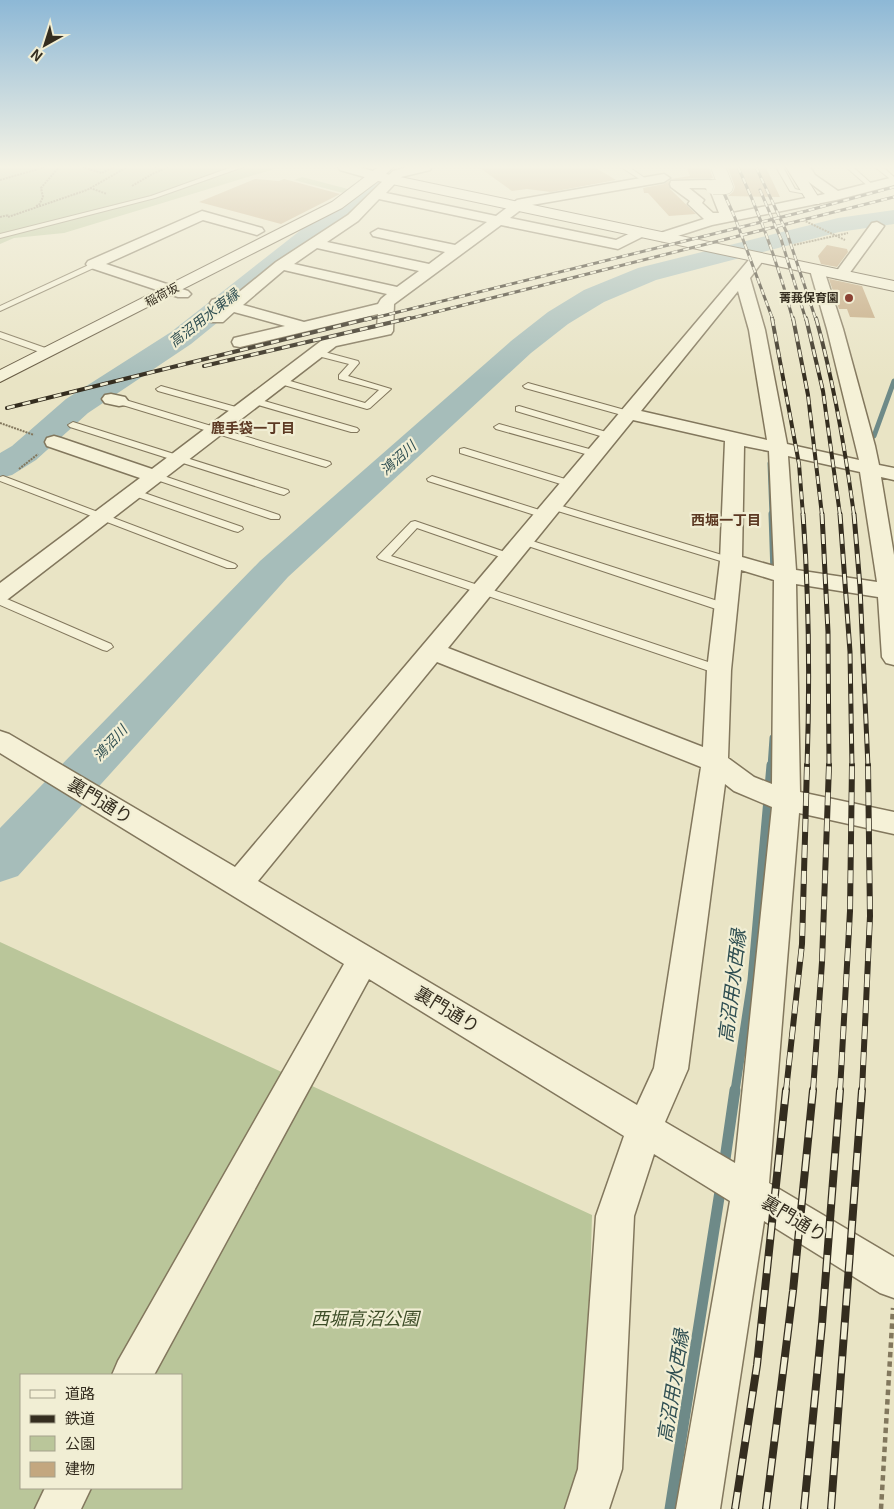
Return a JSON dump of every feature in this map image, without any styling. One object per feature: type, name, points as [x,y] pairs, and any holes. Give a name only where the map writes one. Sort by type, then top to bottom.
[{"type":"street","points":[[152,237],[93,264],[177,292]]},
{"type":"street","name":"稲荷坂","points":[[0,377],[177,292],[277,237]]},
{"type":"street","points":[[304,326],[223,309],[281,264],[322,237]]},
{"type":"street","points":[[398,237],[456,250]]},
{"type":"street","points":[[0,594],[331,342],[385,331],[386,302],[474,237]]},
{"type":"street","points":[[582,237],[618,245],[631,237]]},
{"type":"street","points":[[664,237],[894,286]]},
{"type":"street","points":[[841,275],[869,237]]},
{"type":"street","points":[[313,243],[432,268]]},
{"type":"street","points":[[239,883],[742,277],[749,256]]},
{"type":"street","points":[[281,264],[400,292]]},
{"type":"street","points":[[817,270],[836,329],[866,446],[891,591],[894,658]]},
{"type":"street","points":[[698,1509],[733,1182],[782,799],[784,575],[778,447],[757,330],[742,277]]},
{"type":"street","points":[[240,342],[386,307]]},
{"type":"street","points":[[629,414],[894,474]]},
{"type":"street","points":[[587,1509],[600,1469],[615,1216],[644,1130],[671,1069],[715,762],[720,670],[731,561],[735,438]]},
{"type":"street","points":[[47,440],[155,476]]},
{"type":"street","points":[[731,561],[784,575],[891,591]]},
{"type":"street","points":[[432,651],[715,762],[744,784],[782,799],[894,823]]},
{"type":"street","name":"裏門通り","points":[[0,741],[239,883],[894,1280]]},
{"type":"street","points":[[133,1374],[364,959]]},
{"type":"street","points":[[57,1509],[68,1489]]},
{"type":"lane","points":[[0,309],[96,265]]},
{"type":"lane","points":[[0,335],[51,352]]},
{"type":"lane","points":[[280,381],[367,406],[386,389],[342,377],[355,363],[317,353]]},
{"type":"lane","points":[[528,386],[629,414]]},
{"type":"lane","points":[[161,388],[354,430]]},
{"type":"lane","points":[[115,400],[326,464]]},
{"type":"lane","points":[[519,410],[610,436]]},
{"type":"lane","points":[[73,425],[284,492]]},
{"type":"lane","points":[[499,427],[596,454]]},
{"type":"lane","points":[[464,452],[570,484]]},
{"type":"lane","points":[[155,476],[275,517]]},
{"type":"lane","points":[[3,479],[231,566]]},
{"type":"lane","points":[[432,479],[731,561]]},
{"type":"lane","points":[[133,492],[238,529]]},
{"type":"lane","points":[[720,670],[383,557],[415,524],[516,549],[726,608]]},
{"type":"lane","points":[[0,600],[108,647]]},
{"type":"path","points":[[749,256],[831,237]]},
{"type":"path","points":[[0,423],[47,440],[3,479]]},
{"type":"path","points":[[881,1509],[893,1300]]},
{"type":"green space","points":[[0,237],[20,237],[14,238],[0,244]]},
{"type":"green space","name":"西堀高沼公園","points":[[0,942],[592,1215],[585,1465],[570,1509],[0,1509]]},
{"type":"building","points":[[827,245],[847,249],[848,252],[837,267],[821,264],[818,256]]},
{"type":"building","points":[[829,279],[862,286],[875,318],[850,317],[847,309],[839,309]]},
{"type":"waterway","name":"高沼用水東縁","points":[[0,468],[24,453],[77,406],[181,338],[307,237]]},
{"type":"waterway","name":"鴻沼川","points":[[0,861],[274,569],[521,347],[558,318],[594,296],[647,274],[790,237]]},
{"type":"waterway","name":"高沼用水西縁","points":[[874,436],[894,381]]},
{"type":"waterway","name":"高沼用水西縁","points":[[770,463],[772,515]]},
{"type":"waterway","name":"高沼用水西縁","points":[[772,514],[774,574]]},
{"type":"waterway","name":"高沼用水西縁","points":[[771,767],[773,738]]},
{"type":"waterway","name":"高沼用水西縁","points":[[735,1091],[752,980],[771,765]]},
{"type":"waterway","name":"高沼用水西縁","points":[[724,1166],[735,1090]]},
{"type":"waterway","name":"高沼用水西縁","points":[[670,1509],[721,1185]]},
{"type":"railway","points":[[366,320],[699,237]]},
{"type":"railway","points":[[404,320],[733,237]]},
{"type":"railway","points":[[742,237],[773,320]]},
{"type":"railway","points":[[767,237],[793,320]]},
{"type":"railway","points":[[780,237],[806,320]]},
{"type":"railway","points":[[788,237],[816,320]]},
{"type":"railway","points":[[7,408],[371,318]]},
{"type":"railway","points":[[204,366],[410,318]]},
{"type":"railway","points":[[772,318],[799,464],[803,515]]},
{"type":"railway","points":[[793,318],[808,395],[822,515]]},
{"type":"railway","points":[[806,318],[823,391],[840,515]]},
{"type":"railway","points":[[816,318],[838,416],[854,515]]},
{"type":"railway","points":[[803,514],[808,640],[807,767]]},
{"type":"railway","points":[[822,514],[828,632],[829,765]]},
{"type":"railway","points":[[840,514],[850,652],[852,766]]},
{"type":"railway","points":[[854,514],[860,587],[868,767]]},
{"type":"railway","points":[[786,1091],[802,944],[807,765]]},
{"type":"railway","points":[[813,1091],[822,962],[829,765]]},
{"type":"railway","points":[[862,1091],[870,916],[868,765]]},
{"type":"railway","points":[[840,1091],[850,911],[852,766]]},
{"type":"railway","points":[[735,1509],[757,1365],[786,1090]]},
{"type":"railway","points":[[766,1509],[793,1291],[813,1090]]},
{"type":"railway","points":[[804,1509],[822,1324],[840,1090]]},
{"type":"railway","points":[[831,1509],[862,1090]]},
{"type":"place","name":"菁莪保育園","points":[[849,298]]},
{"type":"district","name":"鹿手袋一丁目","points":[[253,428]]},
{"type":"district","name":"西堀一丁目","points":[[726,520]]}]
